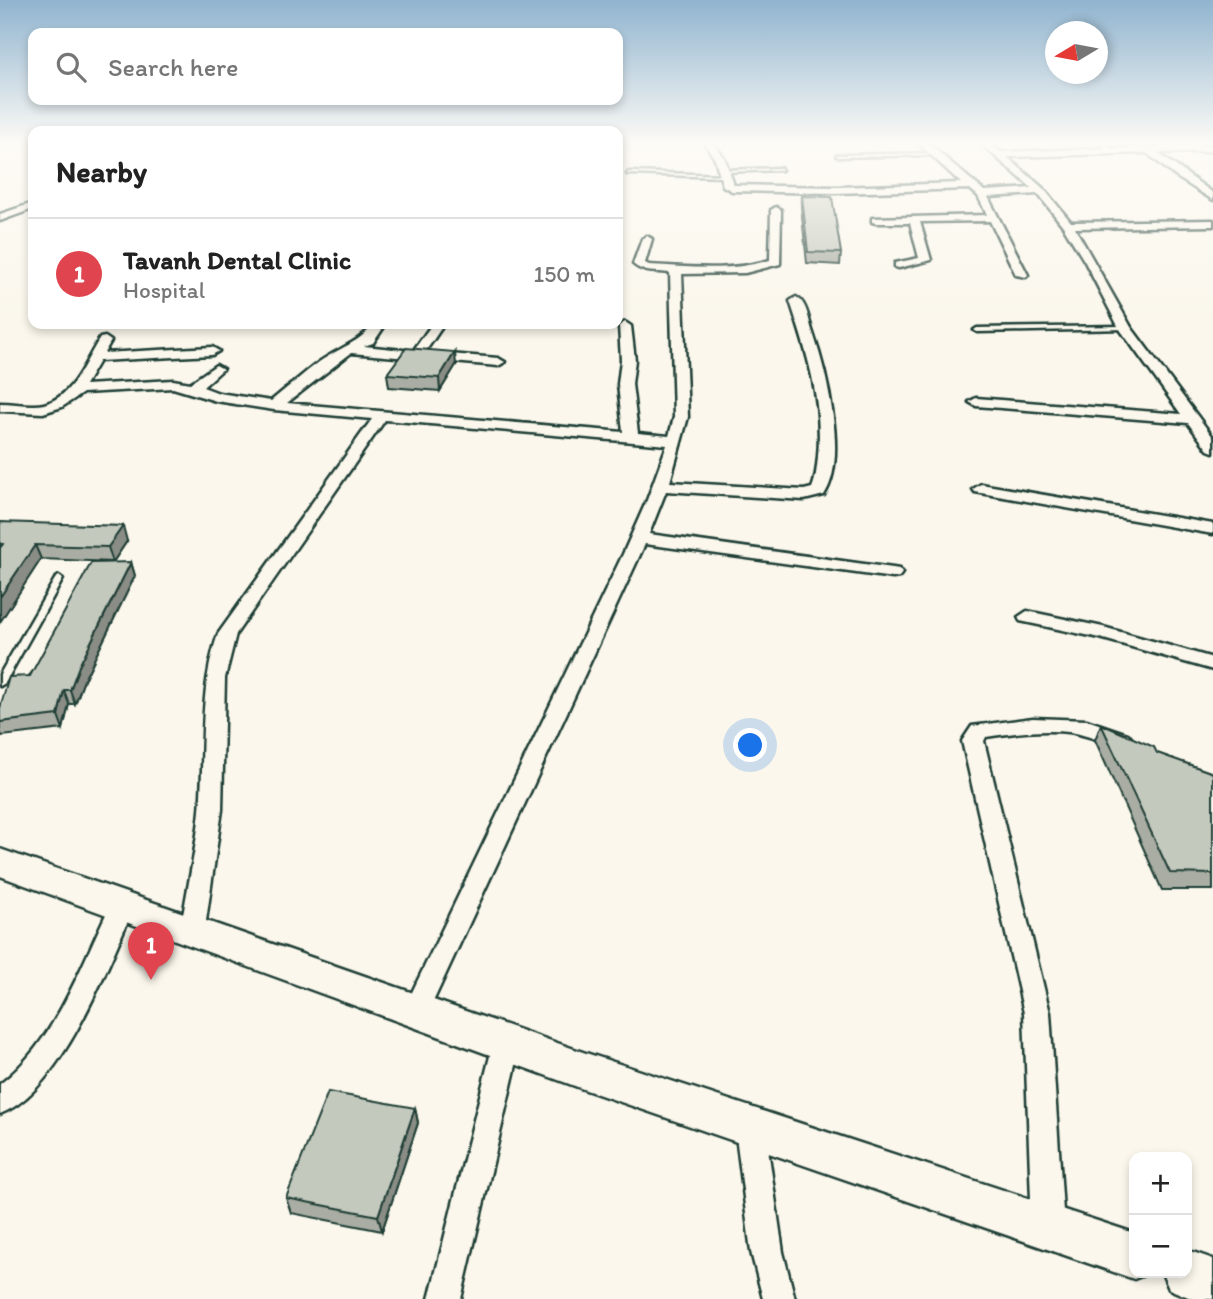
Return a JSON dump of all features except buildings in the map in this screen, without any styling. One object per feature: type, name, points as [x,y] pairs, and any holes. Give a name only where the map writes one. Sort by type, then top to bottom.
[{"type":"main road","points":[[0,862],[193,928],[507,1044],[1129,1254]]},
{"type":"main road","points":[[1192,1275],[1213,1282]]},
{"type":"street","points":[[987,205],[1022,275]]},
{"type":"street","points":[[1052,205],[1068,225],[1125,328],[1213,447]]},
{"type":"street","points":[[0,218],[28,208]]},
{"type":"street","points":[[647,239],[639,264],[641,267],[726,271],[776,262],[776,210]]},
{"type":"street","points":[[876,220],[993,218]]},
{"type":"street","points":[[899,265],[925,260],[914,219]]},
{"type":"street","points":[[1068,225],[1213,223]]},
{"type":"street","points":[[416,1012],[558,714],[638,538],[676,441],[681,417],[676,272],[673,270]]},
{"type":"street","points":[[659,486],[804,495],[818,492],[822,486],[826,443],[825,404],[812,348],[796,301]]},
{"type":"street","points":[[625,326],[628,360],[625,384],[631,437]]},
{"type":"street","points":[[274,407],[348,349],[368,340],[376,329]]},
{"type":"street","points":[[417,354],[434,329]]},
{"type":"street","points":[[0,407],[43,409],[57,404],[74,391],[105,341]]},
{"type":"street","points":[[348,349],[498,362]]},
{"type":"street","points":[[96,357],[212,351]]},
{"type":"street","points":[[193,388],[216,369]]},
{"type":"street","points":[[74,391],[173,384],[216,397],[274,407],[676,441]]},
{"type":"street","points":[[976,402],[1192,419]]},
{"type":"street","points":[[193,928],[211,810],[212,685],[216,661],[227,634],[382,416]]},
{"type":"street","points":[[981,489],[1213,529]]},
{"type":"street","points":[[638,538],[893,573]]},
{"type":"street","points":[[1027,617],[1103,633],[1213,664]]},
{"type":"street","points":[[1048,1227],[1037,1013],[974,741],[979,731],[1005,727],[1077,724],[1110,734],[1143,750]]},
{"type":"street","points":[[0,1101],[22,1084],[60,1039],[124,904]]},
{"type":"street","points":[[444,1299],[507,1044]]},
{"type":"street","points":[[750,1128],[767,1252],[779,1299]]},
{"type":"lane","points":[[977,330],[1125,328]]},
{"type":"lane","points":[[0,683],[59,579]]},
{"type":"place","name":"Tavanh Dental Clinic","points":[[151,980]]}]
